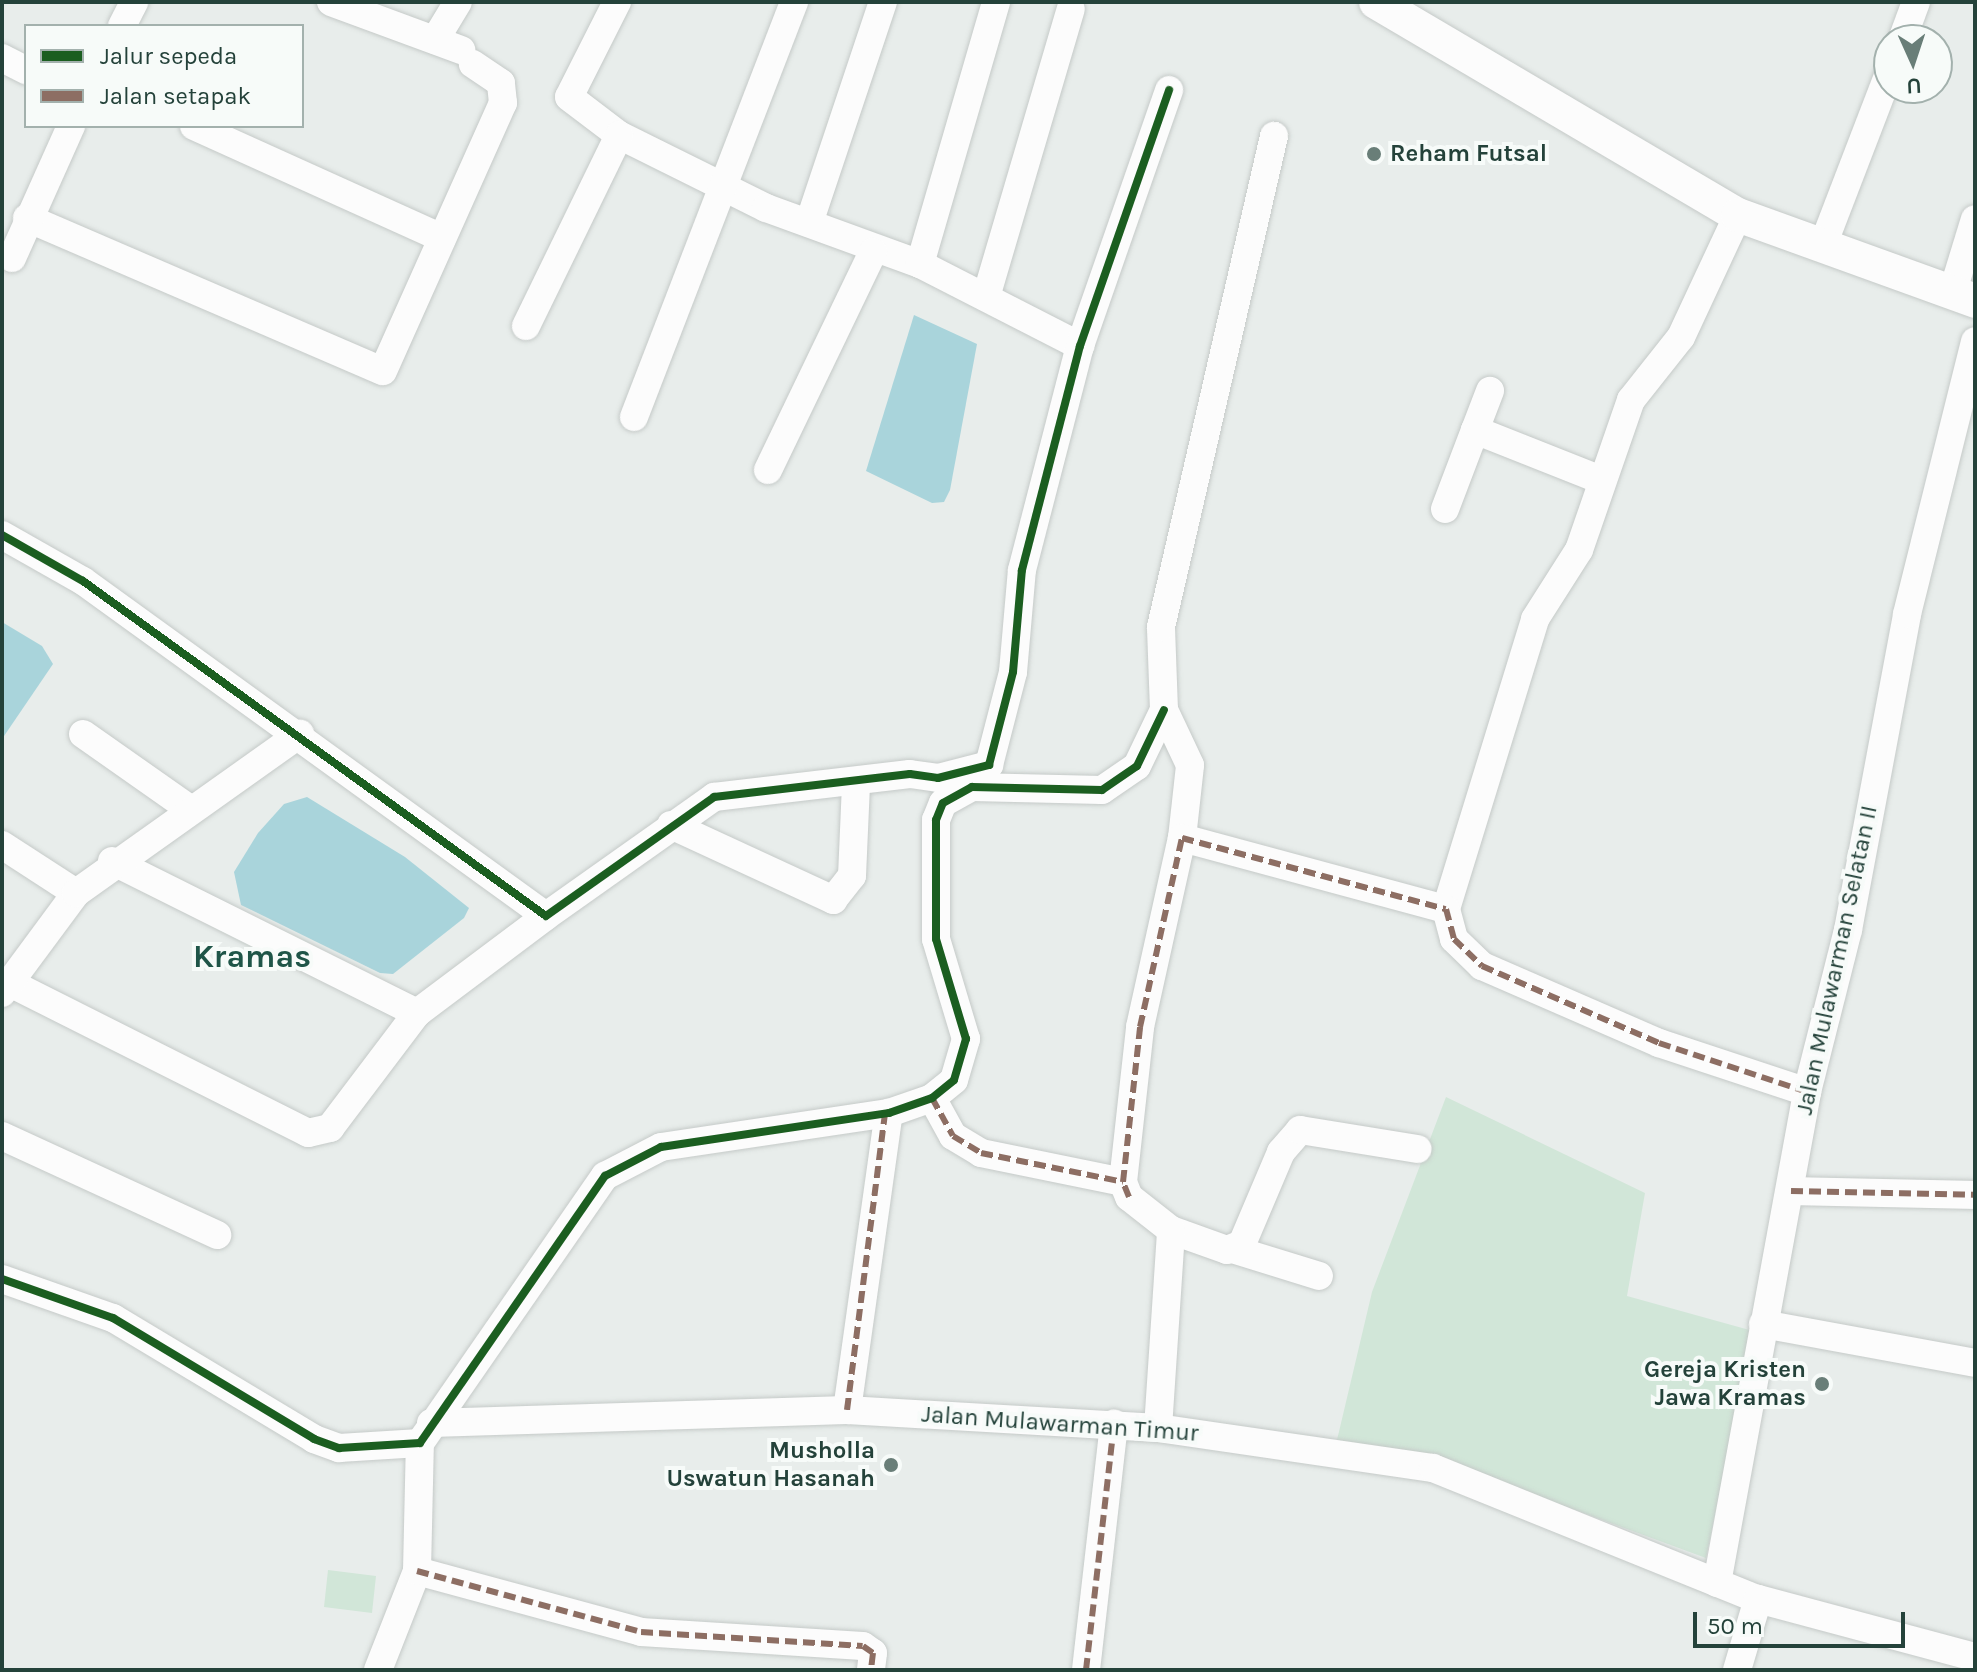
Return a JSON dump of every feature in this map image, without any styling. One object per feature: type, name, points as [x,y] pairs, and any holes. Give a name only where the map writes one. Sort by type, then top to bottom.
[{"type":"street","points":[[123,24],[134,2]]},
{"type":"street","points":[[27,218],[377,371],[389,368],[505,96],[501,83],[456,51],[331,2]]},
{"type":"street","points":[[456,51],[458,2]]},
{"type":"street","points":[[617,2],[569,97],[619,135],[725,187],[873,252],[920,264],[1080,346]]},
{"type":"street","points":[[634,417],[794,2]]},
{"type":"street","points":[[809,223],[883,2]]},
{"type":"street","points":[[920,264],[996,2]]},
{"type":"street","points":[[1376,2],[1738,215],[1964,298],[1975,219]]},
{"type":"street","points":[[1908,24],[1916,2]]},
{"type":"street","points":[[986,297],[1071,9]]},
{"type":"street","points":[[2,58],[24,69]]},
{"type":"street","points":[[300,734],[187,807],[112,861],[76,893],[5,988],[308,1133],[330,1128],[417,1013],[671,825],[732,793],[856,785],[989,765],[1007,707],[1022,570],[1080,346],[1169,90]]},
{"type":"street","points":[[1823,245],[1877,104]]},
{"type":"street","points":[[12,258],[27,218],[70,128]]},
{"type":"street","points":[[198,128],[442,238]]},
{"type":"street","points":[[526,326],[619,135]]},
{"type":"street","points":[[1126,1190],[1140,1027],[1182,838],[1190,765],[1164,710],[1161,627],[1274,136]]},
{"type":"street","points":[[1738,215],[1681,337],[1631,400],[1599,479],[1579,550],[1535,619],[1446,909],[1454,939],[1482,966],[1659,1043],[1807,1092]]},
{"type":"street","points":[[768,470],[873,252]]},
{"type":"street","name":"Jalan Mulawarman Selatan II","points":[[1717,1583],[1807,1092],[1848,930],[1907,614],[1975,341]]},
{"type":"street","points":[[1445,509],[1490,391]]},
{"type":"street","points":[[1475,430],[1599,479]]},
{"type":"street","points":[[2,535],[83,581],[300,734],[546,916]]},
{"type":"street","points":[[378,1670],[417,1571],[425,1433],[605,1176],[661,1147],[889,1113],[932,1098],[965,1061],[966,1039],[936,939],[936,820],[943,803],[972,787],[1102,790],[1137,766],[1164,710]]},
{"type":"street","points":[[83,734],[187,807]]},
{"type":"street","points":[[671,825],[833,900],[852,876],[856,785]]},
{"type":"street","points":[[1182,838],[1446,909]]},
{"type":"street","points":[[2,845],[76,893]]},
{"type":"street","points":[[112,861],[417,1013]]},
{"type":"street","points":[[932,1098],[953,1136],[981,1153],[1126,1190],[1171,1230],[1319,1276]]},
{"type":"street","points":[[847,1410],[889,1113]]},
{"type":"street","points":[[1232,1249],[1247,1237],[1281,1152],[1300,1130],[1417,1149]]},
{"type":"street","points":[[2,1136],[217,1235]]},
{"type":"street","points":[[1791,1191],[1975,1195]]},
{"type":"street","points":[[1158,1428],[1171,1230]]},
{"type":"street","name":"Jalan Mulawarman Timur","points":[[2,1279],[113,1318],[314,1439],[339,1448],[425,1433],[847,1410],[1158,1428],[1433,1468],[1758,1599],[1975,1657]]},
{"type":"street","points":[[1763,1324],[1975,1363]]},
{"type":"street","points":[[1086,1670],[1114,1424]]},
{"type":"street","points":[[417,1571],[641,1632],[863,1646],[873,1653],[871,1670]]},
{"type":"street","points":[[1737,1670],[1758,1599]]},
{"type":"green space","points":[[1446,1097],[1645,1193],[1627,1296],[1753,1331],[1706,1558],[1461,1468],[1337,1440],[1372,1292]]},
{"type":"green space","points":[[328,1570],[376,1576],[372,1613],[324,1607]]},
{"type":"water","points":[[914,315],[977,344],[950,490],[944,502],[932,503],[866,471]]},
{"type":"water","points":[[2,622],[42,646],[53,664],[2,739]]},
{"type":"water","points":[[307,797],[405,857],[469,908],[464,918],[393,974],[380,973],[241,905],[234,872],[258,833],[284,804]]},
{"type":"marked path","points":[[1129,1197],[1123,1182],[1140,1027],[1182,838],[1446,909],[1454,939],[1482,966],[1659,1043],[1807,1092]]},
{"type":"marked path","points":[[932,1098],[953,1136],[981,1153],[1123,1182]]},
{"type":"marked path","points":[[847,1410],[885,1114]]},
{"type":"marked path","points":[[1791,1191],[1975,1195]]},
{"type":"marked path","points":[[1086,1670],[1114,1424]]},
{"type":"marked path","points":[[417,1571],[641,1632],[863,1646],[873,1653],[871,1670]]},
{"type":"cycle path","points":[[2,535],[83,581],[546,916],[714,797],[910,774],[938,778],[989,765],[1013,672],[1022,570],[1080,346],[1169,90]]},
{"type":"cycle path","points":[[2,1279],[113,1318],[314,1439],[339,1448],[420,1443],[605,1176],[661,1147],[889,1113],[932,1098],[954,1080],[966,1039],[936,939],[936,820],[943,803],[972,787],[1102,790],[1137,766],[1164,710]]},
{"type":"place","name":"Reham Futsal","points":[[1374,154]]},
{"type":"place","name":"Gereja Kristen Jawa Kramas","points":[[1822,1384]]},
{"type":"place","name":"Musholla Uswatun Hasanah","points":[[891,1465]]},
{"type":"district","name":"Kramas","points":[[252,957]]}]
